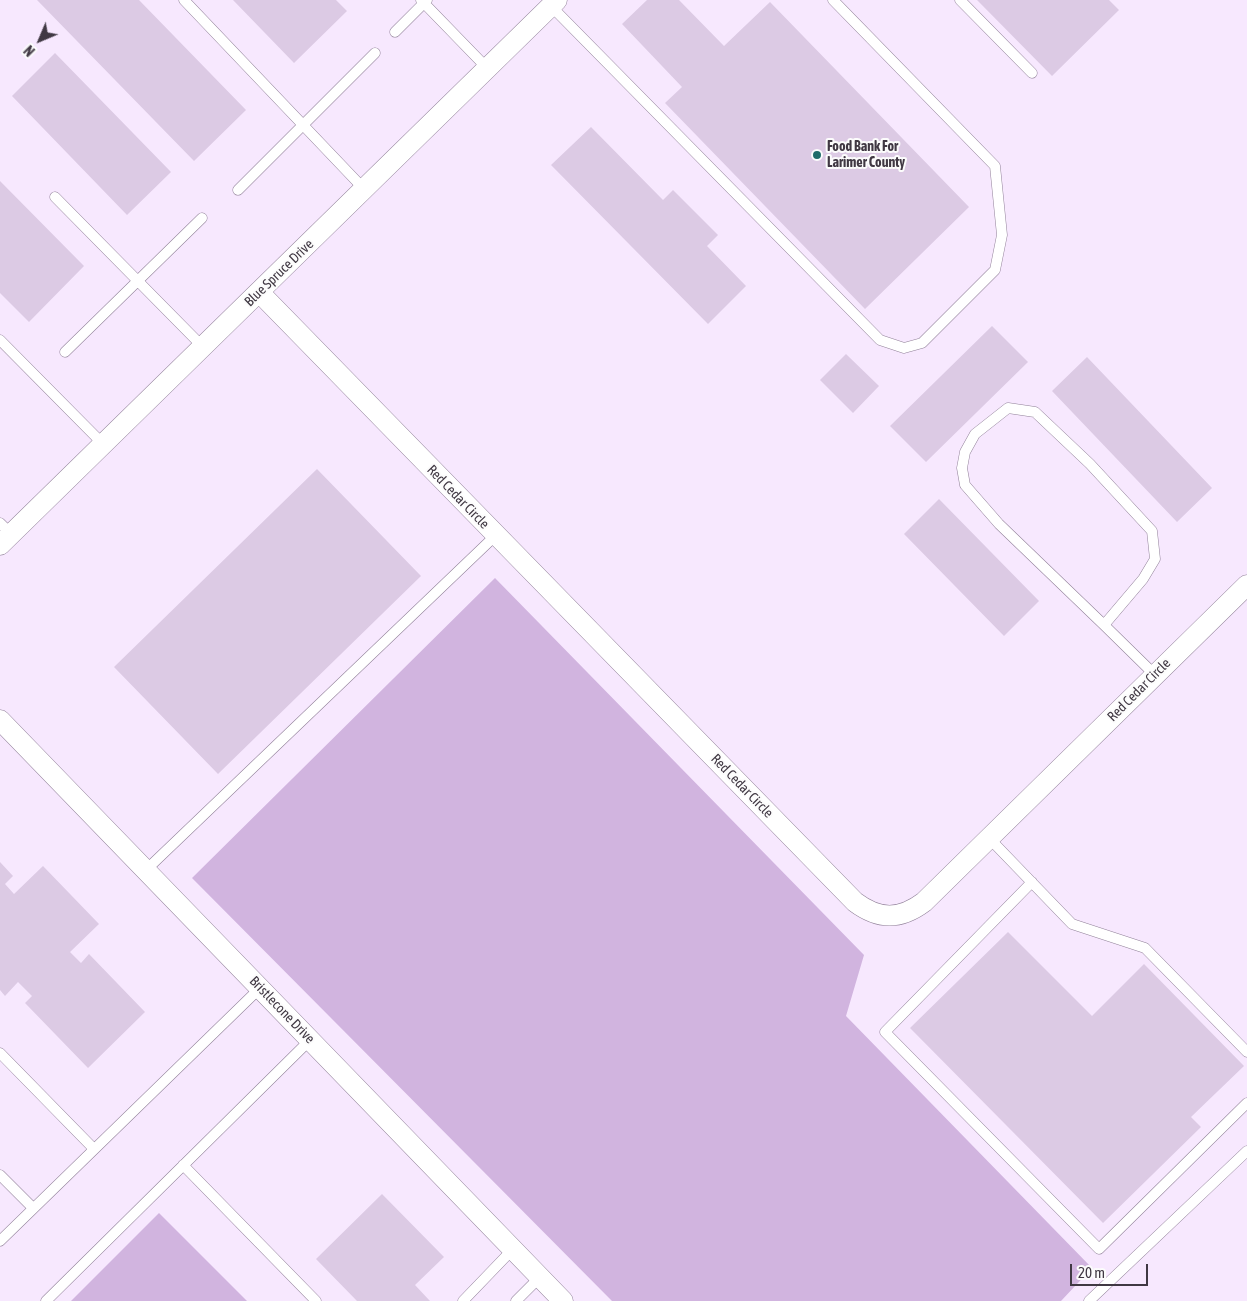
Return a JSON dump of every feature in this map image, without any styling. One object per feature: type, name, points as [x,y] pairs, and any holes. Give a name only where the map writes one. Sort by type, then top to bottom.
[{"type":"street","name":"Blue Spruce Drive","points":[[4,534],[103,444],[554,3]]},
{"type":"street","name":"Red Cedar Circle","points":[[259,292],[855,902],[874,913],[884,916],[906,913],[924,902],[1247,585]]},
{"type":"street","name":"Bristlecone Drive","points":[[0,720],[563,1301]]},
{"type":"lane","points":[[184,0],[364,189]]},
{"type":"lane","points":[[554,3],[880,340],[904,348],[922,343],[995,270],[1002,235],[995,166],[833,0]]},
{"type":"lane","points":[[960,0],[1032,72]]},
{"type":"lane","points":[[395,32],[424,1],[487,68]]},
{"type":"lane","points":[[238,190],[375,53]]},
{"type":"lane","points":[[55,197],[203,347]]},
{"type":"lane","points":[[65,352],[202,218]]},
{"type":"lane","points":[[0,340],[103,444]]},
{"type":"lane","points":[[1104,625],[1143,580],[1155,559],[1152,531],[1090,464],[1035,412],[1008,408],[975,434],[965,452],[962,468],[965,485],[999,524],[1104,625],[1156,675]]},
{"type":"lane","points":[[146,870],[496,535]]},
{"type":"lane","points":[[989,838],[1072,924],[1145,948],[1247,1052]]},
{"type":"lane","points":[[1032,882],[885,1032],[1099,1249],[1247,1102]]},
{"type":"lane","points":[[0,1241],[260,988]]},
{"type":"lane","points":[[46,1301],[310,1040]]},
{"type":"lane","points":[[0,1053],[94,1149]]},
{"type":"lane","points":[[1089,1301],[1247,1151]]},
{"type":"lane","points":[[183,1165],[316,1301]]},
{"type":"lane","points":[[0,1175],[33,1208]]},
{"type":"lane","points":[[463,1301],[513,1248]]},
{"type":"lane","points":[[516,1301],[540,1277]]},
{"type":"shaded area","points":[[495,578],[864,955],[846,1016],[1092,1268],[1061,1301],[612,1301],[192,878]]},
{"type":"shaded area","points":[[159,1213],[247,1301],[71,1301]]},
{"type":"building","points":[[37,0],[139,0],[246,110],[194,161]]},
{"type":"building","points":[[233,0],[336,0],[347,11],[294,63]]},
{"type":"building","name":"Food Bank For Larimer County","points":[[647,0],[679,0],[724,46],[770,2],[969,207],[865,309],[665,103],[682,87],[622,24]]},
{"type":"building","points":[[977,0],[1109,0],[1119,10],[1052,76]]},
{"type":"building","points":[[55,53],[171,172],[127,215],[12,96]]},
{"type":"building","points":[[591,127],[663,200],[673,190],[718,235],[707,246],[746,286],[708,324],[551,165]]},
{"type":"building","points":[[0,181],[84,266],[29,322],[0,293]]},
{"type":"building","points":[[992,326],[1028,362],[926,462],[890,426]]},
{"type":"building","points":[[846,354],[879,386],[853,413],[820,380]]},
{"type":"building","points":[[1087,357],[1212,488],[1177,522],[1052,391]]},
{"type":"building","points":[[317,469],[421,576],[218,774],[114,667]]},
{"type":"building","points":[[939,499],[1039,601],[1004,636],[904,534]]},
{"type":"building","points":[[0,862],[13,876],[5,884],[14,894],[43,866],[99,924],[70,952],[81,963],[89,954],[145,1012],[88,1068],[25,1003],[32,996],[18,982],[5,996],[0,990]]},
{"type":"building","points":[[1008,932],[1092,1016],[1144,964],[1244,1066],[1191,1117],[1201,1127],[1103,1223],[910,1028]]},
{"type":"building","points":[[382,1194],[444,1257],[415,1285],[430,1301],[357,1301],[316,1259]]},
{"type":"place","name":"Food Bank For Larimer County","points":[[817,155]]}]
